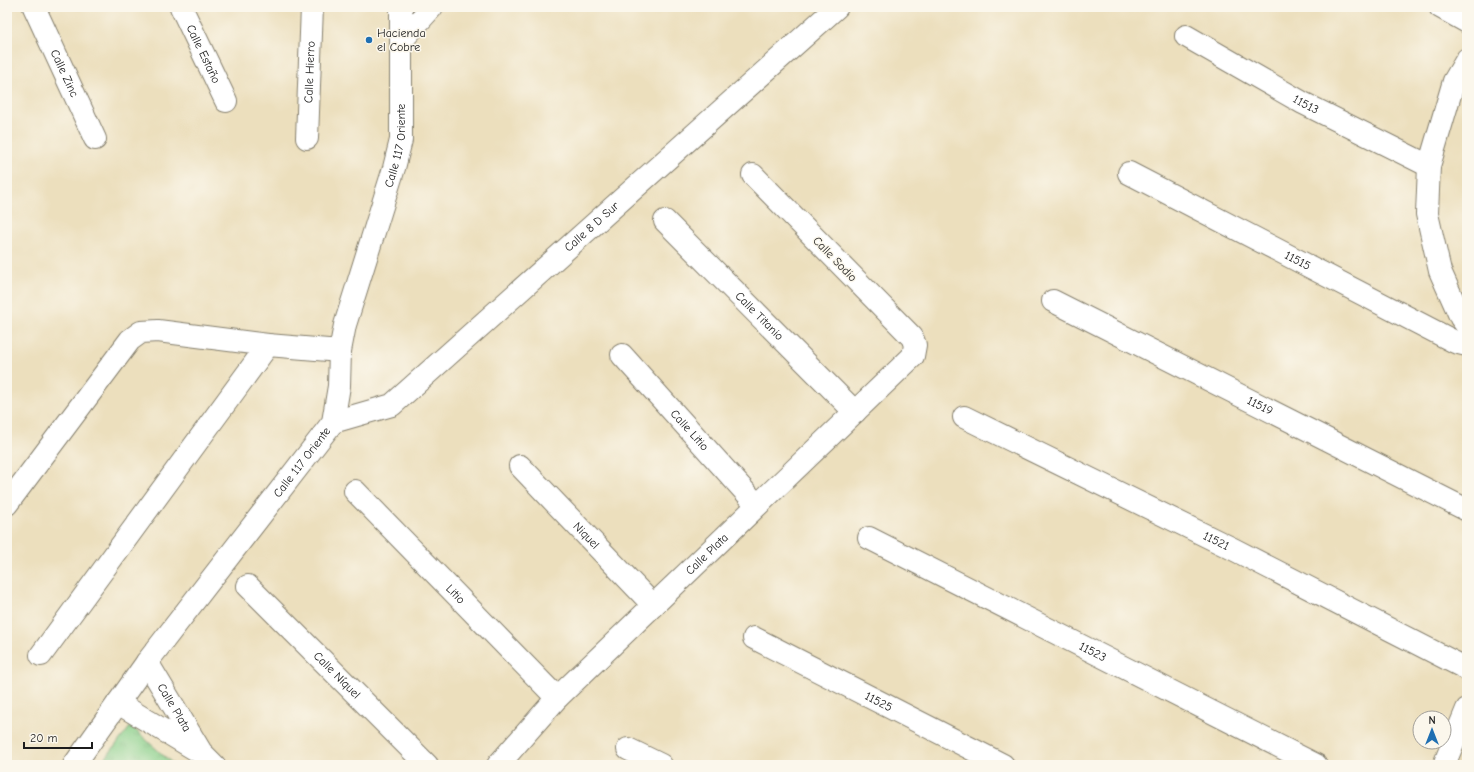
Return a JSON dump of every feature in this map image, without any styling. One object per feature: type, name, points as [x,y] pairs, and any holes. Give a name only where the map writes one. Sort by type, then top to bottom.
[{"type":"street","name":"Calle Zinc","points":[[34,7],[95,139]]},
{"type":"street","name":"Calle Estaño","points":[[181,7],[226,101]]},
{"type":"street","name":"Calle Hierro","points":[[307,138],[312,7]]},
{"type":"street","name":"Calle 117 Oriente","points":[[74,765],[147,662],[333,422],[340,386],[340,351],[345,325],[394,168],[401,140],[401,7]]},
{"type":"street","points":[[402,40],[432,7]]},
{"type":"street","name":"Calle 8 D Sur","points":[[333,422],[392,405],[837,7]]},
{"type":"street","points":[[1440,7],[1467,22]]},
{"type":"street","name":"11513","points":[[1186,36],[1303,103],[1429,166]]},
{"type":"street","points":[[1467,59],[1454,82],[1429,166],[1427,214],[1440,271],[1461,318],[1467,326]]},
{"type":"street","name":"11515","points":[[1129,173],[1455,342],[1467,345]]},
{"type":"street","name":"Calle Sodio","points":[[752,175],[912,337],[915,345]]},
{"type":"street","name":"Calle Titanio","points":[[664,220],[855,412]]},
{"type":"street","name":"11519","points":[[1053,301],[1467,510]]},
{"type":"street","points":[[7,504],[130,340],[141,332],[158,331],[268,345],[340,351]]},
{"type":"street","points":[[40,655],[268,345]]},
{"type":"street","name":"Calle Plata","points":[[498,765],[556,698],[913,356],[915,345]]},
{"type":"street","name":"Calle Litio","points":[[622,356],[757,506]]},
{"type":"street","name":"11521","points":[[964,418],[1233,549],[1467,669]]},
{"type":"street","name":"Niquel","points":[[520,466],[653,605]]},
{"type":"street","name":"Litio","points":[[355,491],[556,698]]},
{"type":"street","name":"11523","points":[[869,538],[1316,765]]},
{"type":"street","name":"Calle Níquel","points":[[248,586],[427,765]]},
{"type":"street","name":"11525","points":[[754,638],[1003,765]]},
{"type":"street","name":"Calle Plata","points":[[147,662],[208,759]]},
{"type":"street","name":"Calle Plata","points":[[118,703],[208,759]]},
{"type":"street","points":[[1444,765],[1467,709]]},
{"type":"street","points":[[628,749],[660,765]]},
{"type":"green space","points":[[131,726],[174,765],[100,765]]},
{"type":"place","name":"Hacienda el Cobre","points":[[369,40]]}]
